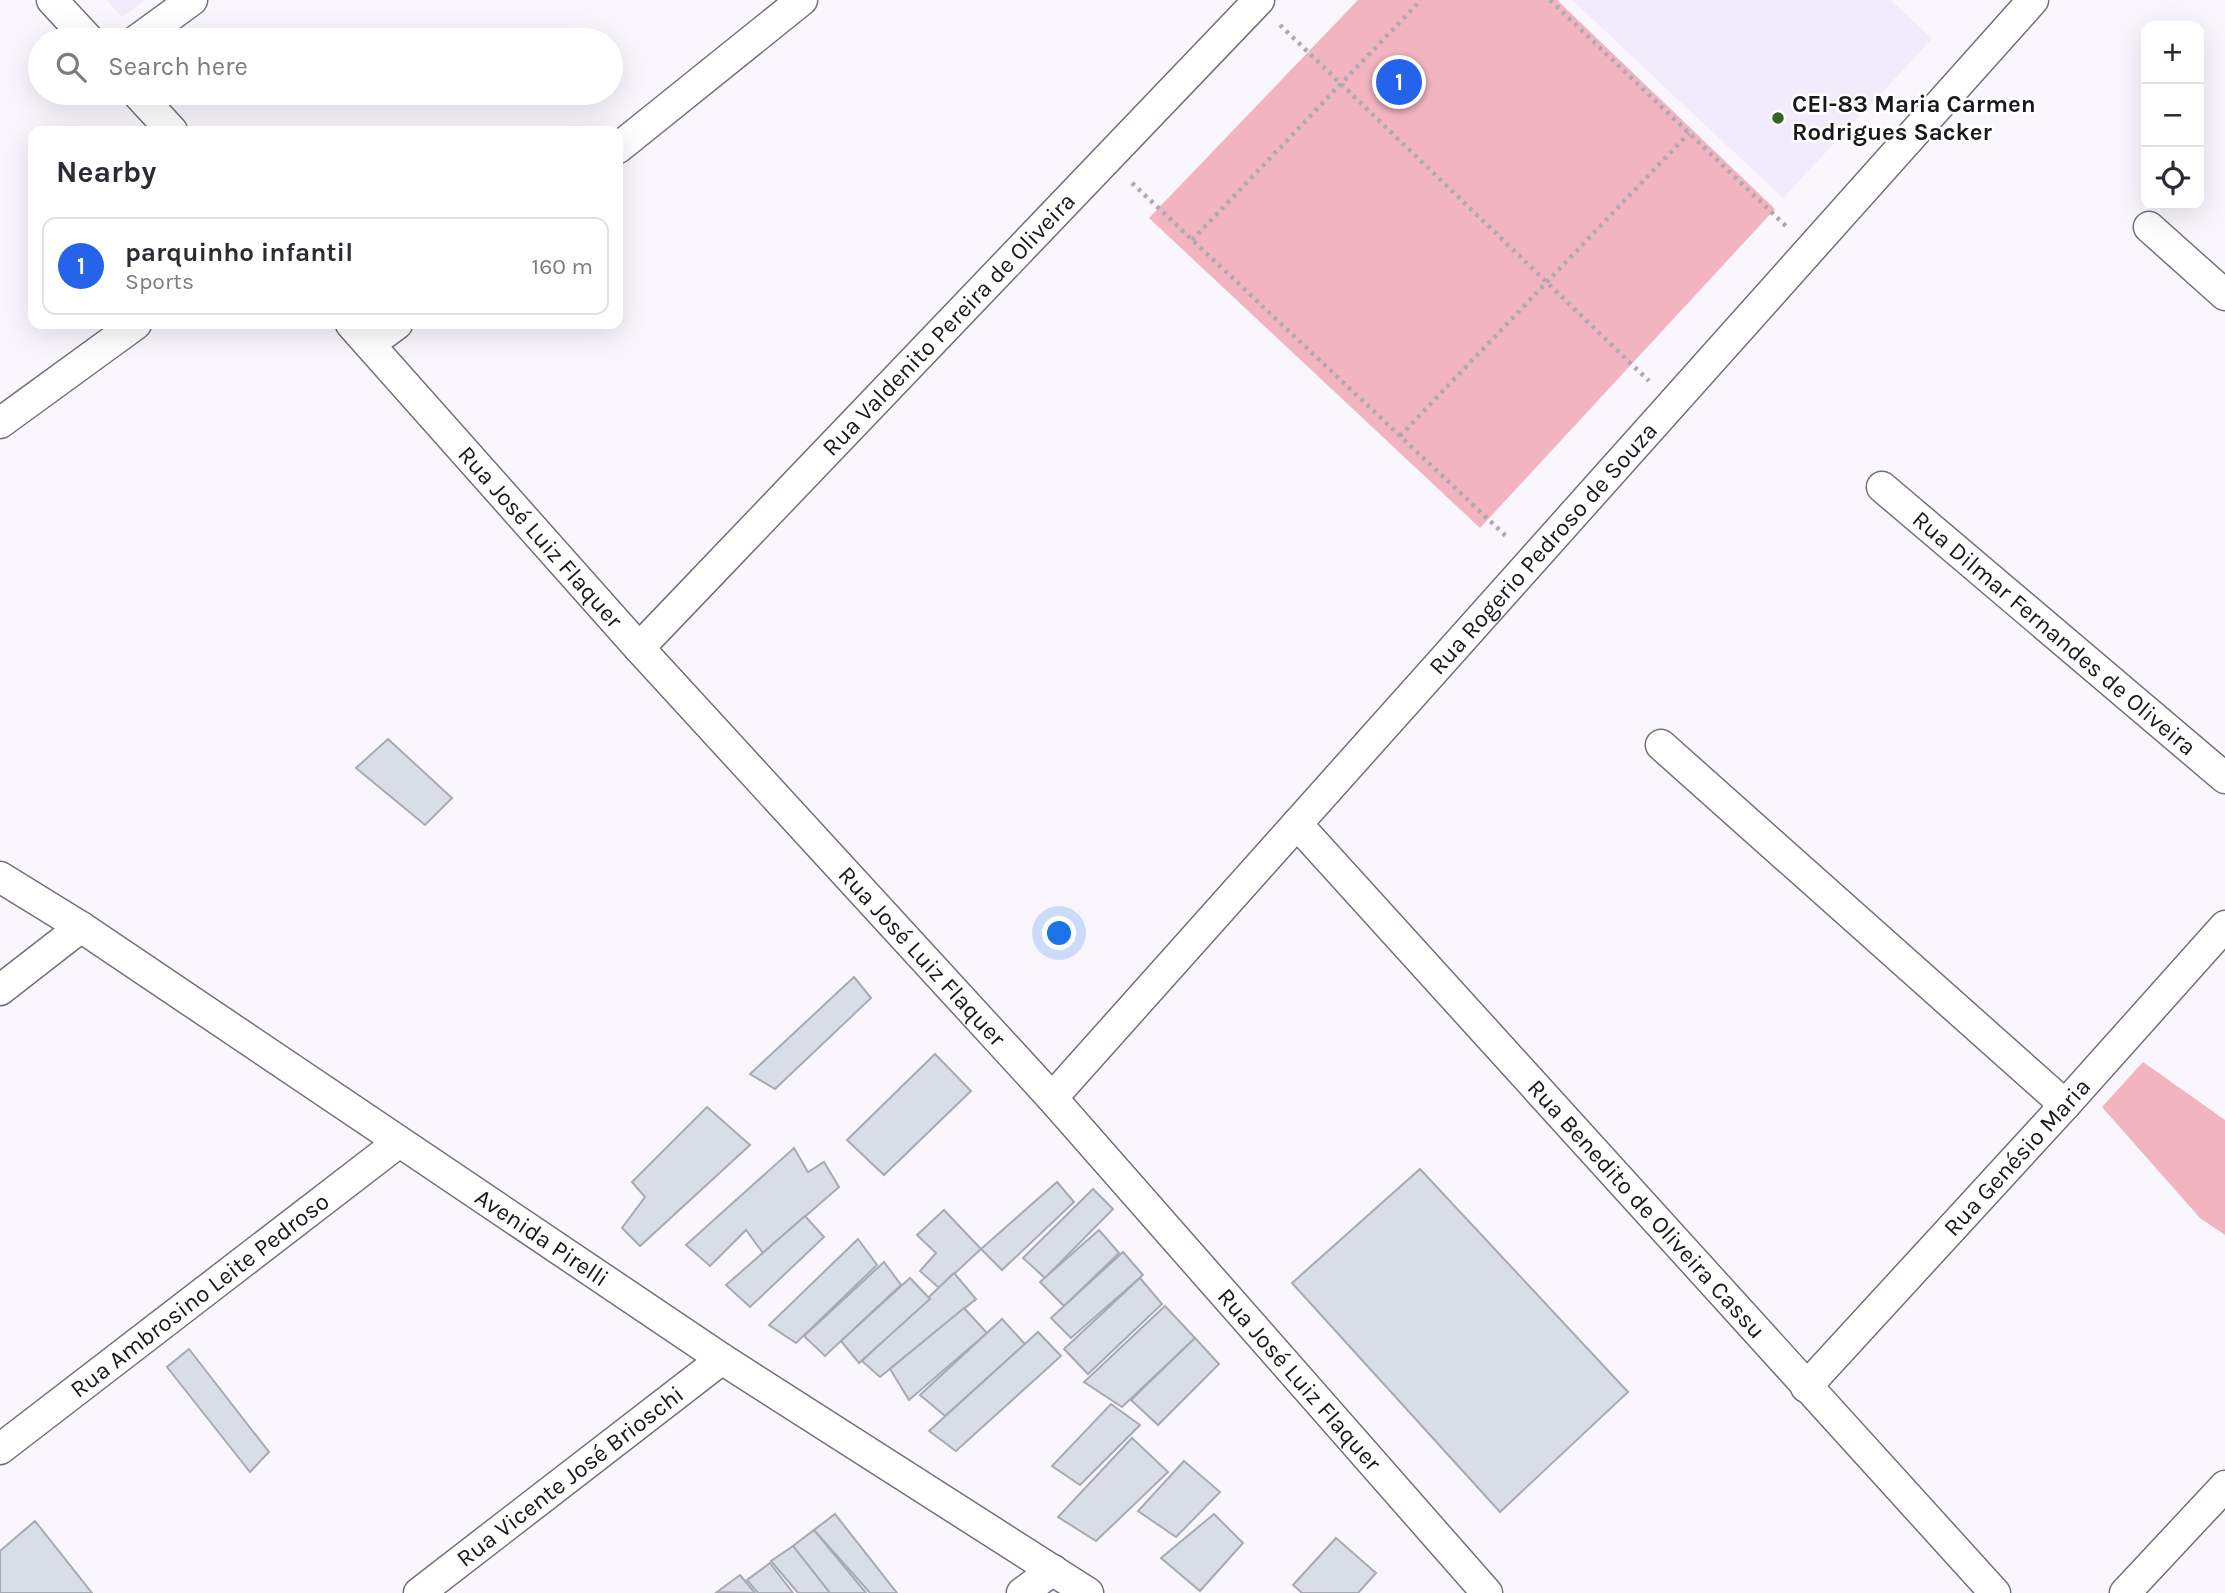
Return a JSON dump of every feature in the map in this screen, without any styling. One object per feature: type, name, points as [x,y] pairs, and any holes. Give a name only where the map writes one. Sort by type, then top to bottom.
[{"type":"street","points":[[52,0],[78,28]]},
{"type":"street","points":[[154,28],[192,0]]},
{"type":"street","points":[[623,144],[802,0]]},
{"type":"street","name":"Rua Rogerio Pedroso de Souza","points":[[1052,1098],[2034,0]]},
{"type":"street","name":"Rua Valdenito Pereira de Oliveira","points":[[639,648],[1258,1]]},
{"type":"street","points":[[148,105],[167,126]]},
{"type":"street","points":[[2149,227],[2225,295]]},
{"type":"street","points":[[0,423],[129,329]]},
{"type":"street","points":[[360,334],[378,329]]},
{"type":"street","name":"Rua José Luiz Flaquer","points":[[360,334],[639,648],[1052,1098],[1487,1593]]},
{"type":"street","name":"Rua Dilmar Fernandes de Oliveira","points":[[1882,487],[2225,778]]},
{"type":"street","points":[[1661,745],[2065,1105]]},
{"type":"street","name":"Rua Benedito de Oliveira Cassu","points":[[1297,824],[1995,1593]]},
{"type":"street","name":"Avenida Pirelli","points":[[0,877],[81,927],[722,1359],[1088,1593]]},
{"type":"street","name":"Rua Genésio Maria","points":[[1806,1387],[2225,926]]},
{"type":"street","points":[[0,990],[81,927]]},
{"type":"street","name":"Rua Ambrosino Leite Pedroso","points":[[0,1449],[399,1142]]},
{"type":"street","name":"Rua Vicente José Brioschi","points":[[419,1593],[722,1359]]},
{"type":"street","points":[[2125,1593],[2225,1486]]},
{"type":"street","points":[[1023,1593],[1052,1570]]},
{"type":"path","points":[[1192,240],[1421,0]]},
{"type":"path","points":[[1550,0],[1811,249]]},
{"type":"path","points":[[1258,1],[1672,404]]},
{"type":"path","points":[[1400,436],[1689,133]]},
{"type":"path","points":[[1106,158],[1532,560]]},
{"type":"shaded area","points":[[107,0],[146,0],[122,17]]},
{"type":"shaded area","points":[[1358,0],[1557,0],[1775,209],[1480,528],[1149,218]]},
{"type":"shaded area","name":"CEI-83 Maria Carmen Rodrigues Sacker","points":[[1572,0],[1891,0],[1932,39],[1783,198]]},
{"type":"shaded area","points":[[2143,1062],[2225,1120],[2225,1235],[2200,1218],[2102,1107]]},
{"type":"building","points":[[388,739],[452,798],[425,825],[356,768]]},
{"type":"building","points":[[854,977],[871,998],[775,1089],[750,1074]]},
{"type":"building","points":[[935,1054],[971,1091],[884,1175],[847,1140]]},
{"type":"building","points":[[707,1107],[750,1145],[640,1246],[622,1228],[645,1197],[632,1182]]},
{"type":"building","points":[[794,1148],[808,1172],[824,1162],[839,1187],[763,1253],[746,1230],[710,1266],[686,1245]]},
{"type":"building","points":[[1420,1169],[1628,1392],[1500,1512],[1292,1283]]},
{"type":"building","points":[[1057,1182],[1074,1202],[1002,1270],[981,1249]]},
{"type":"building","points":[[1093,1189],[1113,1209],[1045,1278],[1023,1258]]},
{"type":"building","points":[[944,1210],[981,1249],[939,1288],[920,1271],[936,1253],[917,1235]]},
{"type":"building","points":[[805,1216],[824,1237],[750,1307],[726,1285]]},
{"type":"building","points":[[1099,1230],[1119,1253],[1064,1306],[1040,1282]]},
{"type":"building","points":[[858,1239],[877,1265],[796,1343],[769,1325]]},
{"type":"building","points":[[1123,1252],[1143,1275],[1071,1338],[1051,1318]]},
{"type":"building","points":[[884,1262],[901,1285],[825,1356],[804,1336]]},
{"type":"building","points":[[954,1273],[976,1299],[880,1377],[862,1361]]},
{"type":"building","points":[[910,1278],[930,1299],[859,1363],[841,1341]]},
{"type":"building","points":[[1140,1278],[1162,1304],[1088,1374],[1064,1349]]},
{"type":"building","points":[[1165,1306],[1195,1338],[1122,1407],[1084,1382]]},
{"type":"building","points":[[964,1308],[987,1333],[909,1400],[890,1369]]},
{"type":"building","points":[[1002,1319],[1025,1344],[945,1416],[920,1395]]},
{"type":"building","points":[[1038,1332],[1061,1356],[956,1451],[929,1431]]},
{"type":"building","points":[[1195,1338],[1219,1364],[1158,1425],[1131,1400]]},
{"type":"building","points":[[189,1349],[269,1452],[250,1472],[167,1367]]},
{"type":"building","points":[[1111,1404],[1140,1425],[1080,1485],[1052,1466]]},
{"type":"building","points":[[1132,1438],[1168,1472],[1096,1541],[1058,1517]]},
{"type":"building","points":[[1184,1461],[1220,1492],[1176,1537],[1138,1511]]},
{"type":"building","points":[[835,1514],[897,1593],[870,1593],[814,1530]]},
{"type":"building","points":[[1214,1514],[1243,1543],[1200,1591],[1161,1558]]},
{"type":"building","points":[[35,1521],[92,1593],[0,1593],[0,1551]]},
{"type":"building","points":[[814,1530],[866,1593],[830,1593],[793,1546]]},
{"type":"building","points":[[1336,1538],[1376,1573],[1358,1593],[1302,1593],[1293,1585]]},
{"type":"building","points":[[793,1546],[830,1593],[798,1593],[771,1561]]},
{"type":"building","points":[[770,1563],[793,1593],[758,1593],[747,1580]]},
{"type":"building","points":[[740,1575],[755,1593],[717,1592]]},
{"type":"place","name":"parquinho infantil","points":[[1399,82]]},
{"type":"place","name":"CEI-83 Maria Carmen Rodrigues Sacker","points":[[1778,118]]}]
